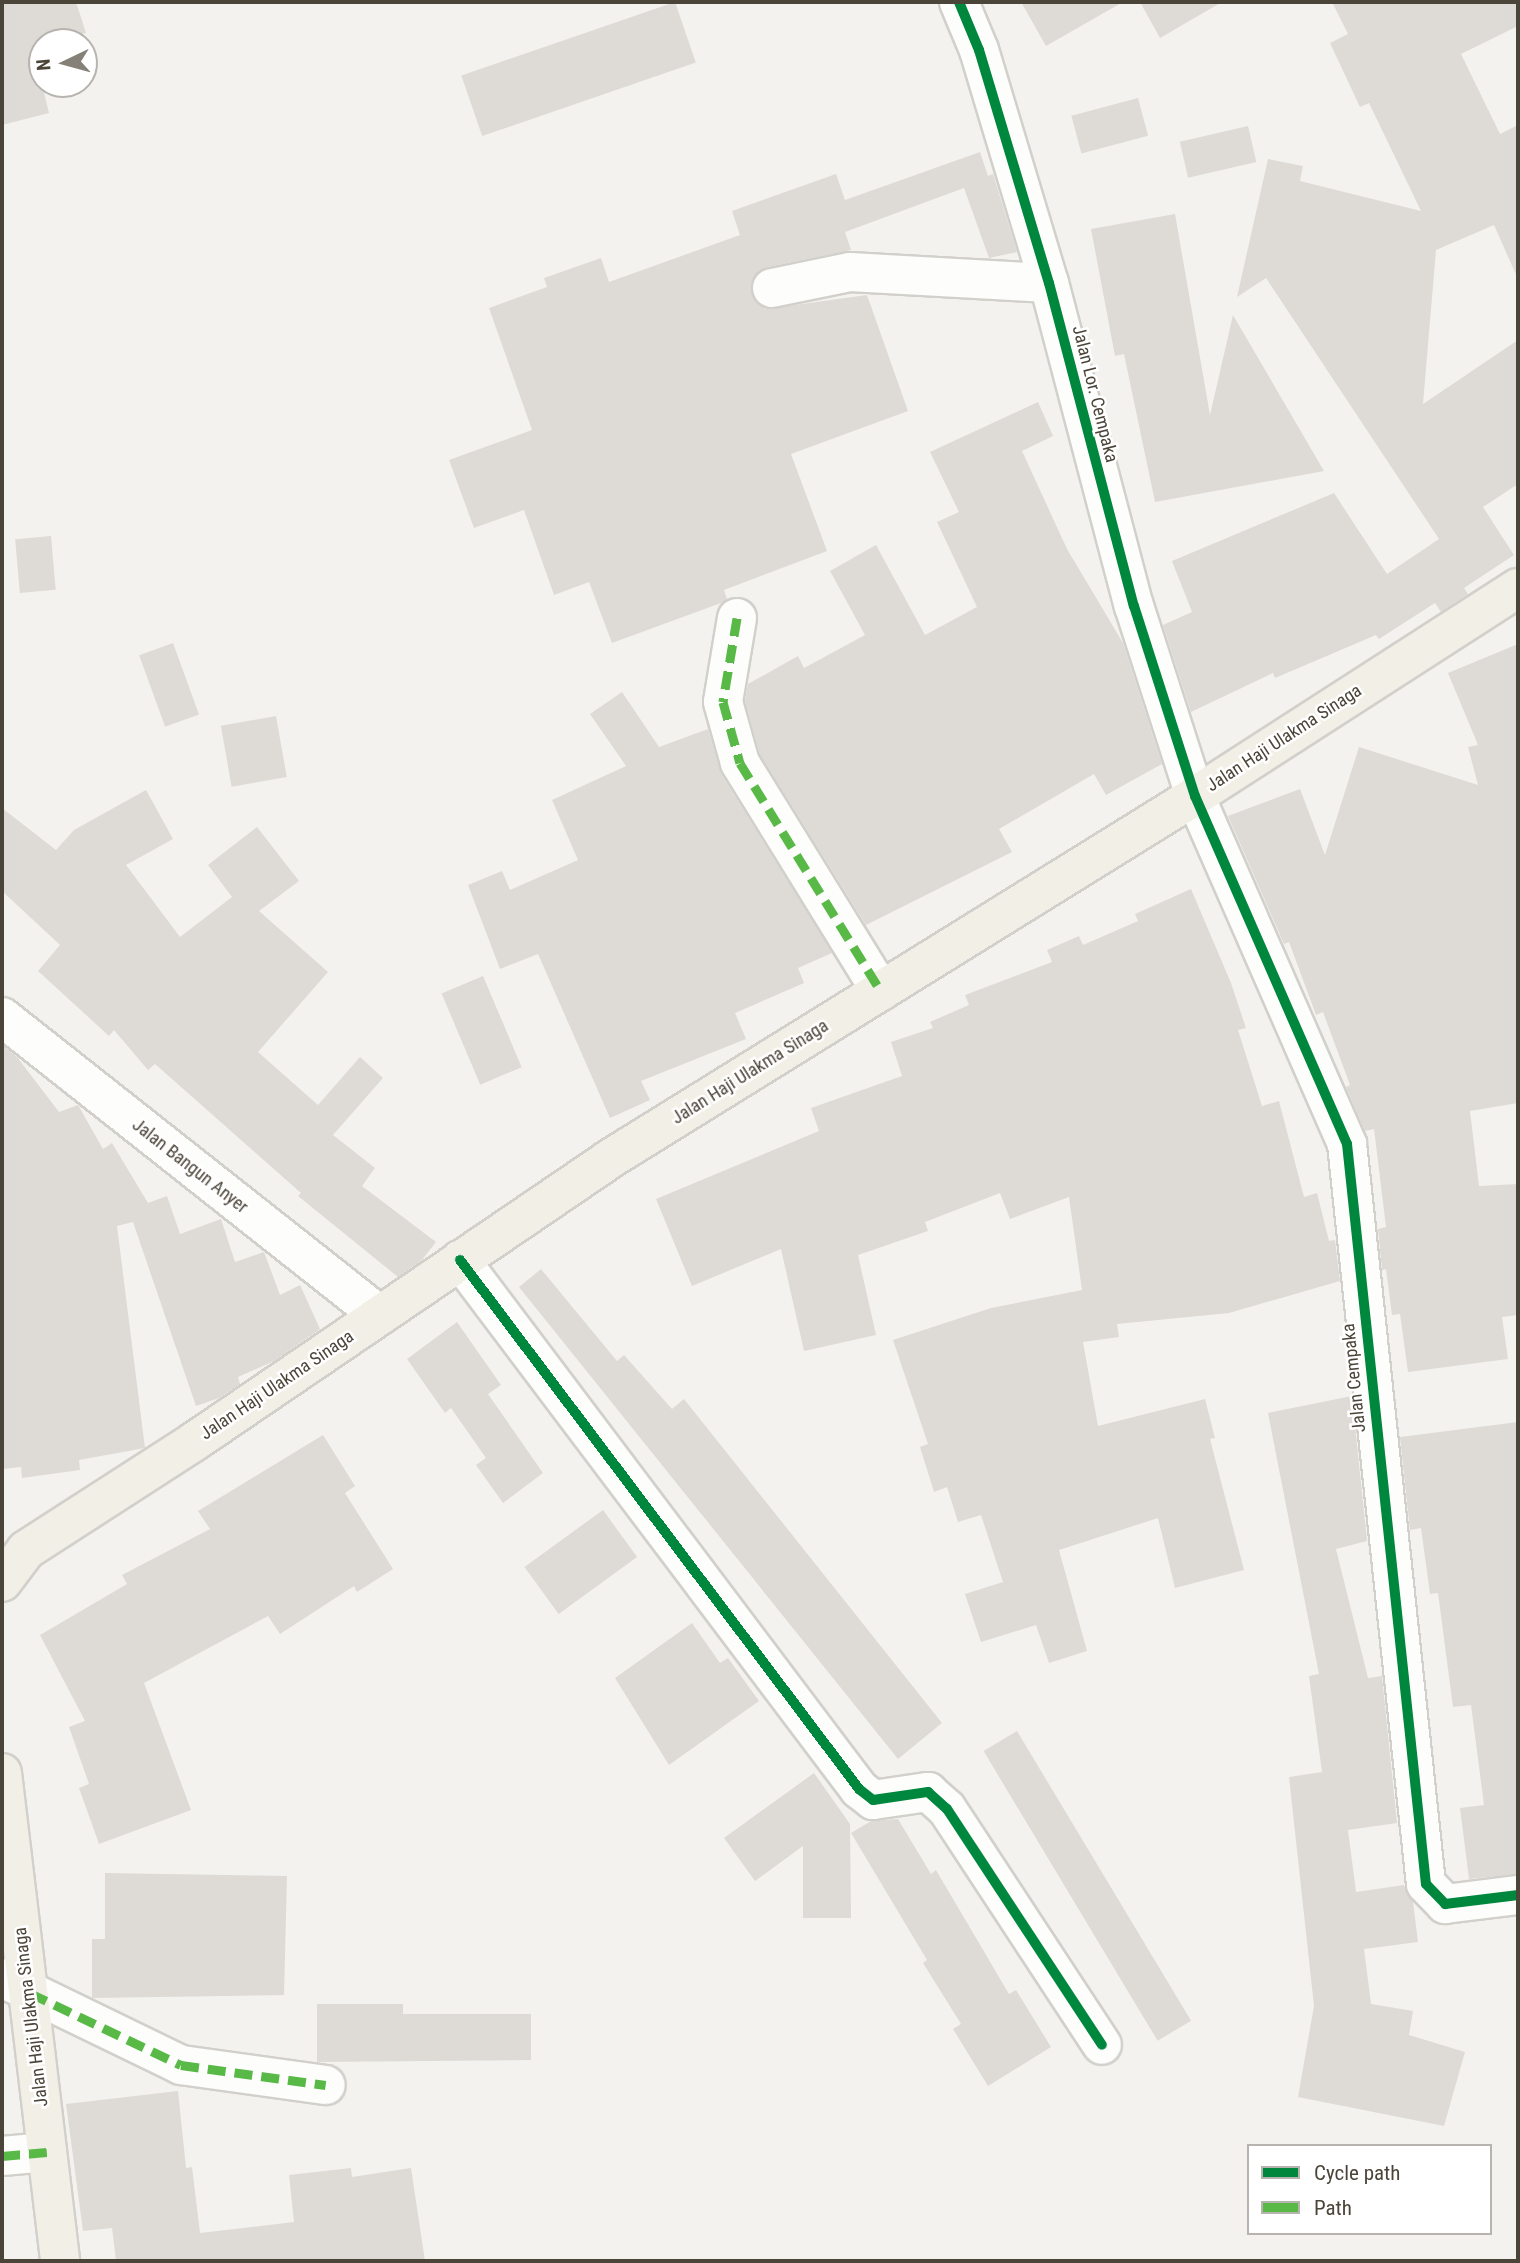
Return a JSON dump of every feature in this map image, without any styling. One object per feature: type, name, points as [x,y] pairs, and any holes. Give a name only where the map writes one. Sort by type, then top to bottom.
[{"type":"main road","name":"Jalan Haji Ulakma Sinaga","points":[[2,1582],[26,1550],[608,1160],[1195,796],[1518,588]]},
{"type":"main road","name":"Jalan Haji Ulakma Sinaga","points":[[2,1773],[16,1985],[47,2152],[60,2261]]},
{"type":"street","name":"Jalan Lor. Cempaka","points":[[959,2],[979,50],[1049,283],[1134,606],[1195,796]]},
{"type":"street","points":[[772,288],[850,272],[1049,283]]},
{"type":"street","points":[[737,618],[723,702],[740,763],[881,991]]},
{"type":"street","name":"Jalan Cempaka","points":[[1195,796],[1347,1144],[1426,1884],[1445,1904],[1518,1895]]},
{"type":"street","name":"Jalan Bangun Anyer","points":[[2,1017],[379,1315]]},
{"type":"street","points":[[460,1260],[859,1789],[873,1800],[928,1792],[947,1810],[1102,2045]]},
{"type":"street","points":[[16,1985],[181,2065],[326,2085]]},
{"type":"street","points":[[2,2156],[47,2152]]},
{"type":"building","points":[[2,2],[76,2],[84,28],[28,28],[28,98],[45,98],[49,113],[2,125]]},
{"type":"building","points":[[675,2],[696,63],[482,136],[461,76]]},
{"type":"building","points":[[1021,2],[1123,2],[1046,46]]},
{"type":"building","points":[[1140,2],[1222,2],[1160,38]]},
{"type":"building","points":[[1332,2],[1518,2],[1518,26],[1461,54],[1500,134],[1518,125],[1518,279],[1494,225],[1436,250],[1423,404],[1518,340],[1518,484],[1483,507],[1514,555],[1464,588],[1468,594],[1441,612],[1435,603],[1379,639],[1376,635],[1275,678],[1273,673],[1191,712],[1163,625],[1192,612],[1172,561],[1334,493],[1387,574],[1439,539],[1266,278],[1237,297],[1268,159],[1303,166],[1300,181],[1421,211],[1369,103],[1360,107],[1330,43],[1348,34]]},
{"type":"building","points":[[1138,98],[1148,136],[1081,154],[1071,116]]},
{"type":"building","points":[[1248,126],[1256,162],[1188,178],[1180,142]]},
{"type":"building","points":[[980,152],[988,176],[993,174],[1017,252],[989,258],[964,188],[845,232],[851,250],[768,267],[752,280],[755,302],[766,309],[867,295],[908,411],[791,454],[827,551],[724,590],[727,599],[721,603],[612,643],[589,582],[554,595],[524,510],[474,528],[449,460],[532,430],[489,308],[547,287],[544,278],[601,258],[609,282],[740,235],[732,211],[836,174],[845,200]]},
{"type":"building","points":[[1175,214],[1210,415],[1233,315],[1324,471],[1155,502],[1124,354],[1115,356],[1091,229]]},
{"type":"building","points":[[1038,402],[1053,436],[1022,451],[1067,549],[1123,643],[1162,764],[1106,795],[1094,774],[999,829],[1012,852],[866,925],[760,754],[745,701],[748,684],[798,656],[804,668],[865,635],[830,571],[876,545],[925,635],[977,607],[937,522],[959,512],[930,452]]},
{"type":"building","points":[[51,536],[56,590],[20,593],[15,539]]},
{"type":"building","points":[[173,643],[199,714],[165,727],[139,655]]},
{"type":"building","points":[[1518,644],[1518,1103],[1470,1111],[1479,1186],[1518,1184],[1518,1315],[1502,1317],[1508,1359],[1408,1372],[1400,1314],[1392,1315],[1386,1269],[1382,1270],[1378,1229],[1386,1227],[1374,1129],[1365,1131],[1346,1087],[1350,1085],[1323,1012],[1316,1015],[1289,942],[1284,944],[1228,816],[1300,789],[1325,855],[1359,747],[1478,785],[1468,747],[1478,745],[1448,673]]},
{"type":"building","points":[[622,692],[659,747],[708,729],[721,774],[832,953],[798,968],[804,983],[735,1013],[746,1039],[641,1081],[650,1100],[610,1118],[538,954],[500,969],[468,885],[502,871],[510,890],[578,860],[552,800],[626,766],[590,714]]},
{"type":"building","points":[[276,716],[287,777],[232,787],[221,726]]},
{"type":"building","points":[[146,790],[173,839],[126,865],[180,937],[232,897],[208,865],[257,827],[299,881],[259,911],[328,972],[258,1052],[318,1105],[360,1057],[383,1078],[333,1135],[375,1168],[362,1186],[436,1242],[422,1260],[398,1277],[298,1196],[301,1193],[155,1064],[148,1070],[114,1030],[109,1036],[38,971],[60,945],[2,891],[2,808],[56,850],[74,830]]},
{"type":"building","points":[[1191,889],[1231,983],[1246,1028],[1238,1030],[1262,1106],[1279,1101],[1304,1197],[1317,1193],[1329,1241],[1335,1240],[1340,1281],[1229,1313],[1117,1324],[1119,1337],[1083,1342],[1098,1426],[1205,1399],[1215,1438],[1210,1439],[1244,1570],[1175,1588],[1158,1518],[1059,1550],[1087,1651],[1049,1663],[1036,1625],[981,1642],[965,1594],[1003,1582],[981,1515],[958,1522],[947,1487],[934,1492],[920,1447],[928,1444],[893,1340],[991,1308],[1082,1290],[1069,1197],[1010,1219],[1000,1193],[925,1222],[928,1231],[858,1255],[876,1335],[804,1351],[781,1249],[692,1286],[656,1199],[819,1131],[811,1108],[902,1076],[891,1042],[933,1028],[930,1022],[969,1005],[965,995],[1052,962],[1047,950],[1079,936],[1083,945],[1138,921],[1135,914]]},
{"type":"building","points":[[483,976],[522,1067],[480,1085],[442,994]]},
{"type":"building","points":[[2,1045],[17,1057],[59,1112],[78,1105],[103,1149],[112,1143],[148,1203],[167,1196],[180,1234],[221,1219],[235,1262],[264,1252],[280,1295],[300,1285],[320,1329],[274,1361],[238,1377],[240,1384],[219,1398],[196,1406],[133,1222],[117,1226],[145,1448],[79,1460],[80,1470],[22,1478],[21,1467],[2,1469]]},
{"type":"building","points":[[541,1269],[617,1361],[624,1355],[672,1409],[684,1399],[942,1723],[898,1759],[519,1287]]},
{"type":"building","points":[[457,1322],[501,1385],[488,1394],[543,1473],[503,1503],[476,1465],[486,1458],[451,1408],[445,1413],[407,1359]]},
{"type":"building","points":[[1352,1396],[1367,1541],[1336,1549],[1368,1678],[1382,1676],[1397,1823],[1348,1830],[1356,1892],[1404,1885],[1413,1902],[1418,1942],[1364,1949],[1371,2004],[1413,2011],[1409,2035],[1465,2052],[1444,2126],[1298,2097],[1314,2006],[1289,1777],[1322,1772],[1309,1676],[1319,1674],[1268,1413]]},
{"type":"building","points":[[1518,1422],[1518,1874],[1469,1879],[1460,1808],[1484,1805],[1471,1705],[1453,1707],[1438,1593],[1430,1594],[1421,1528],[1410,1530],[1400,1437]]},
{"type":"building","points":[[323,1435],[355,1486],[345,1493],[393,1569],[357,1592],[354,1586],[280,1634],[268,1616],[144,1683],[191,1810],[99,1844],[79,1788],[89,1784],[69,1727],[85,1721],[40,1635],[127,1584],[122,1575],[210,1529],[198,1511]]},
{"type":"building","points":[[603,1510],[637,1557],[559,1614],[525,1567]]},
{"type":"building","points":[[692,1623],[720,1663],[728,1658],[759,1701],[669,1765],[615,1678]]},
{"type":"building","points":[[1017,1731],[1191,2021],[1158,2041],[984,1751]]},
{"type":"building","points":[[814,1773],[850,1824],[851,1918],[803,1918],[803,1846],[755,1881],[724,1838]]},
{"type":"building","points":[[898,1819],[931,1874],[936,1870],[1009,1994],[1016,1990],[1051,2047],[988,2086],[953,2029],[961,2024],[923,1963],[927,1960],[851,1833],[871,1821]]},
{"type":"building","points":[[105,1873],[287,1876],[284,1995],[92,1998],[92,1939],[105,1939]]},
{"type":"building","points":[[317,2004],[403,2004],[403,2014],[531,2014],[531,2060],[317,2062]]},
{"type":"building","points":[[178,2091],[186,2168],[192,2167],[200,2233],[294,2222],[289,2175],[351,2168],[352,2177],[411,2168],[425,2261],[116,2261],[112,2228],[83,2231],[66,2104]]},
{"type":"marked path","points":[[737,618],[723,702],[740,763],[881,991]]},
{"type":"marked path","points":[[30,1993],[181,2065],[326,2085]]},
{"type":"marked path","points":[[2,2156],[47,2152]]},
{"type":"cycle path","points":[[959,2],[979,50],[1049,283],[1134,606],[1195,796],[1347,1144],[1426,1884],[1445,1904],[1518,1895]]},
{"type":"cycle path","points":[[460,1260],[859,1789],[873,1800],[928,1792],[947,1809],[1102,2045]]}]
